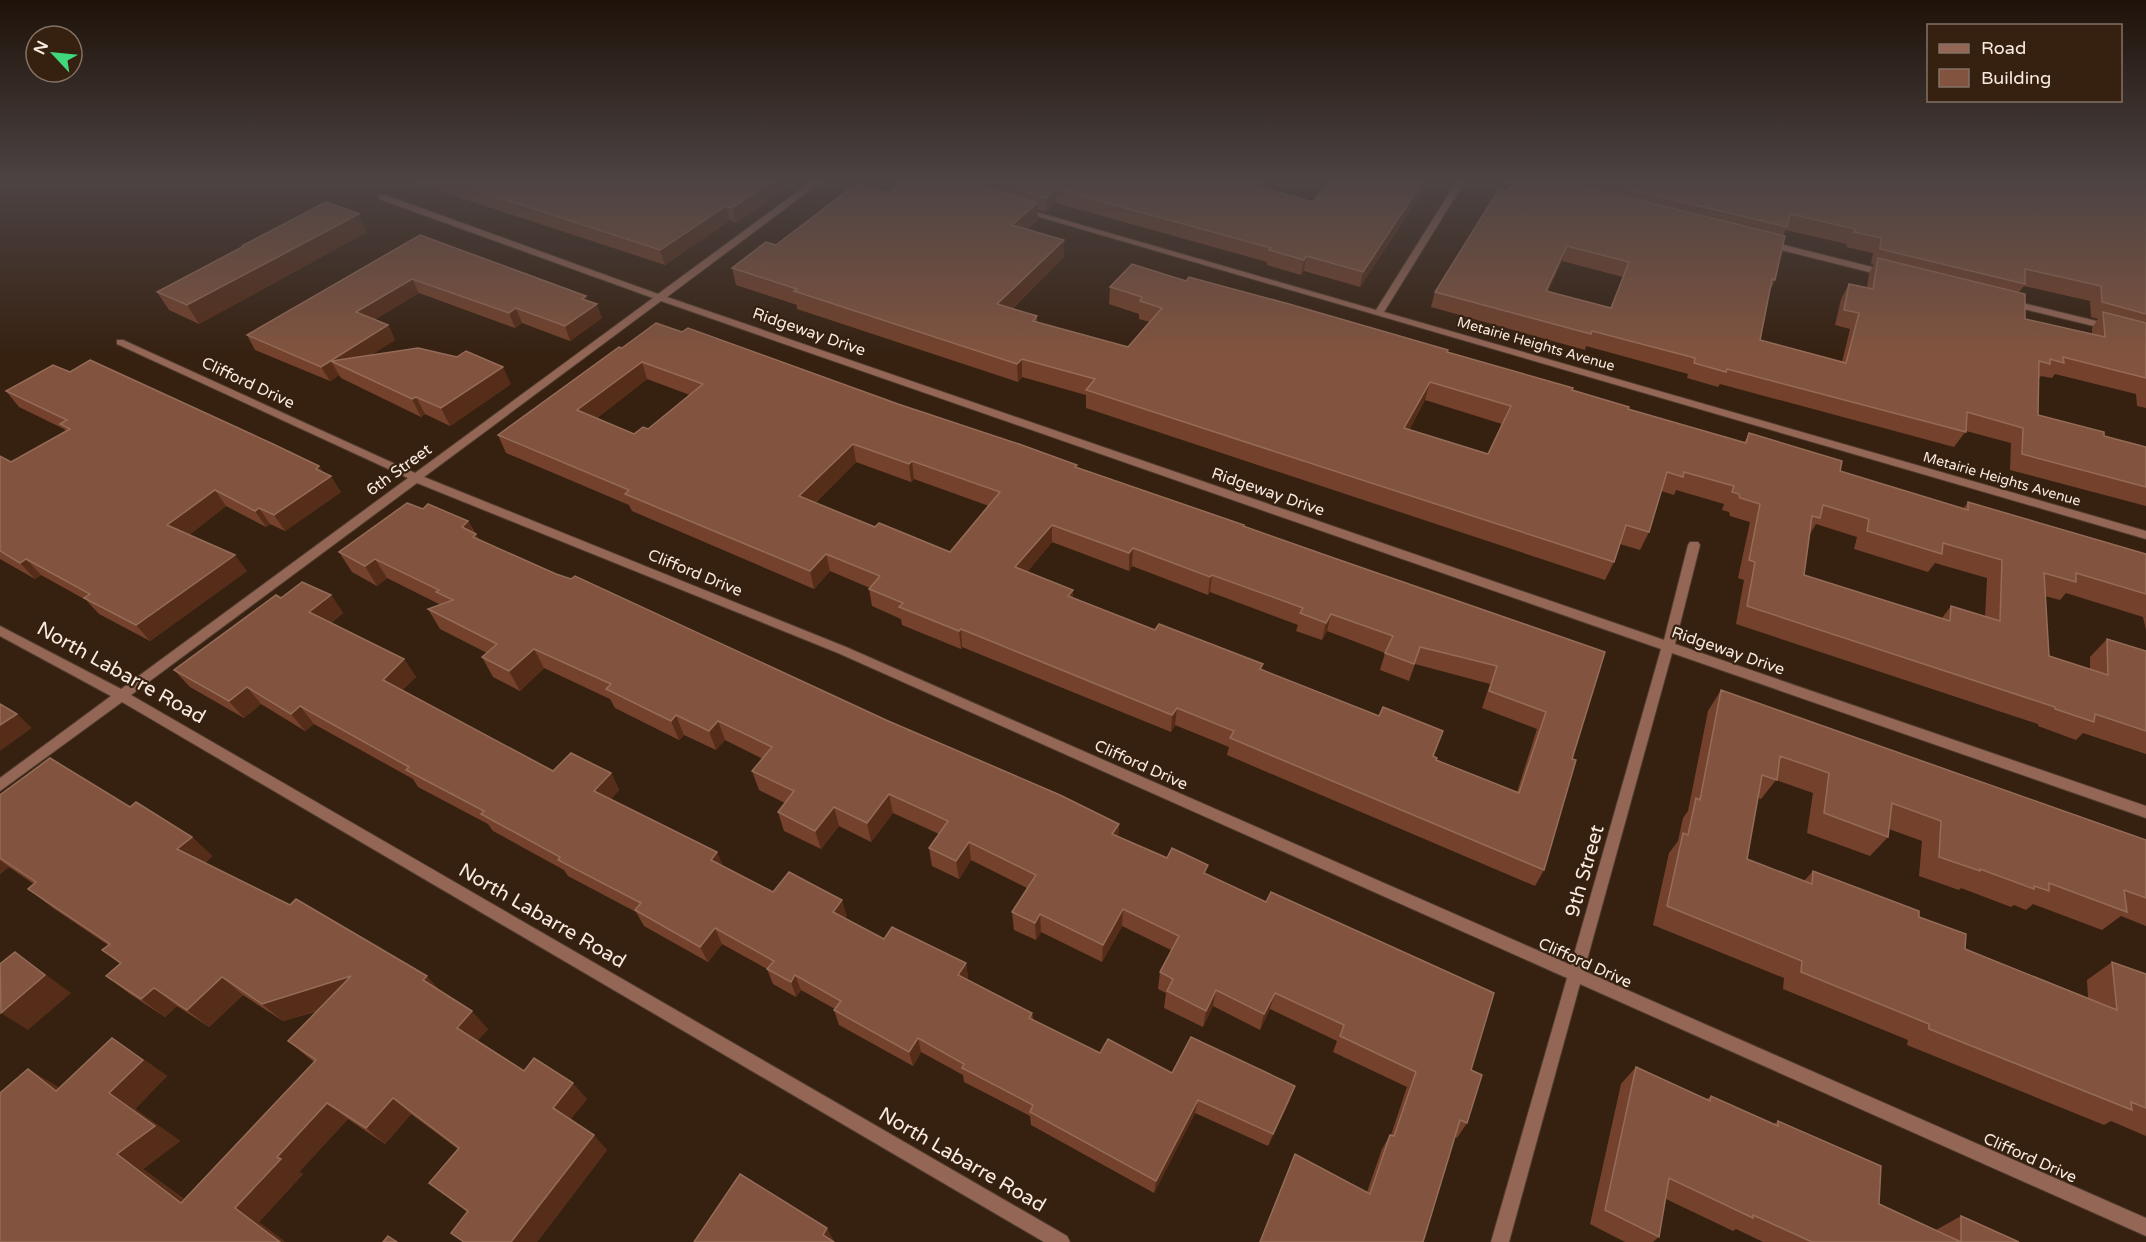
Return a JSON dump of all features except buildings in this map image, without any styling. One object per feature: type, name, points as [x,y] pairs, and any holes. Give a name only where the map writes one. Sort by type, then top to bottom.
[{"type":"street","name":"Ridgeway Drive","points":[[497,239],[660,298],[2146,812]]},
{"type":"street","name":"6th Street","points":[[0,785],[740,239]]},
{"type":"street","name":"Metairie Heights Avenue","points":[[1120,239],[2146,535]]},
{"type":"street","points":[[1379,312],[1425,239]]},
{"type":"street","points":[[1763,243],[1890,274]]},
{"type":"street","points":[[1995,299],[2123,330]]},
{"type":"street","name":"Clifford Drive","points":[[120,342],[416,478],[842,650],[1576,977],[2146,1227]]},
{"type":"street","name":"9th Street","points":[[1500,1242],[1668,647],[1694,545]]},
{"type":"street","name":"North Labarre Road","points":[[0,631],[121,695],[1061,1242]]}]
